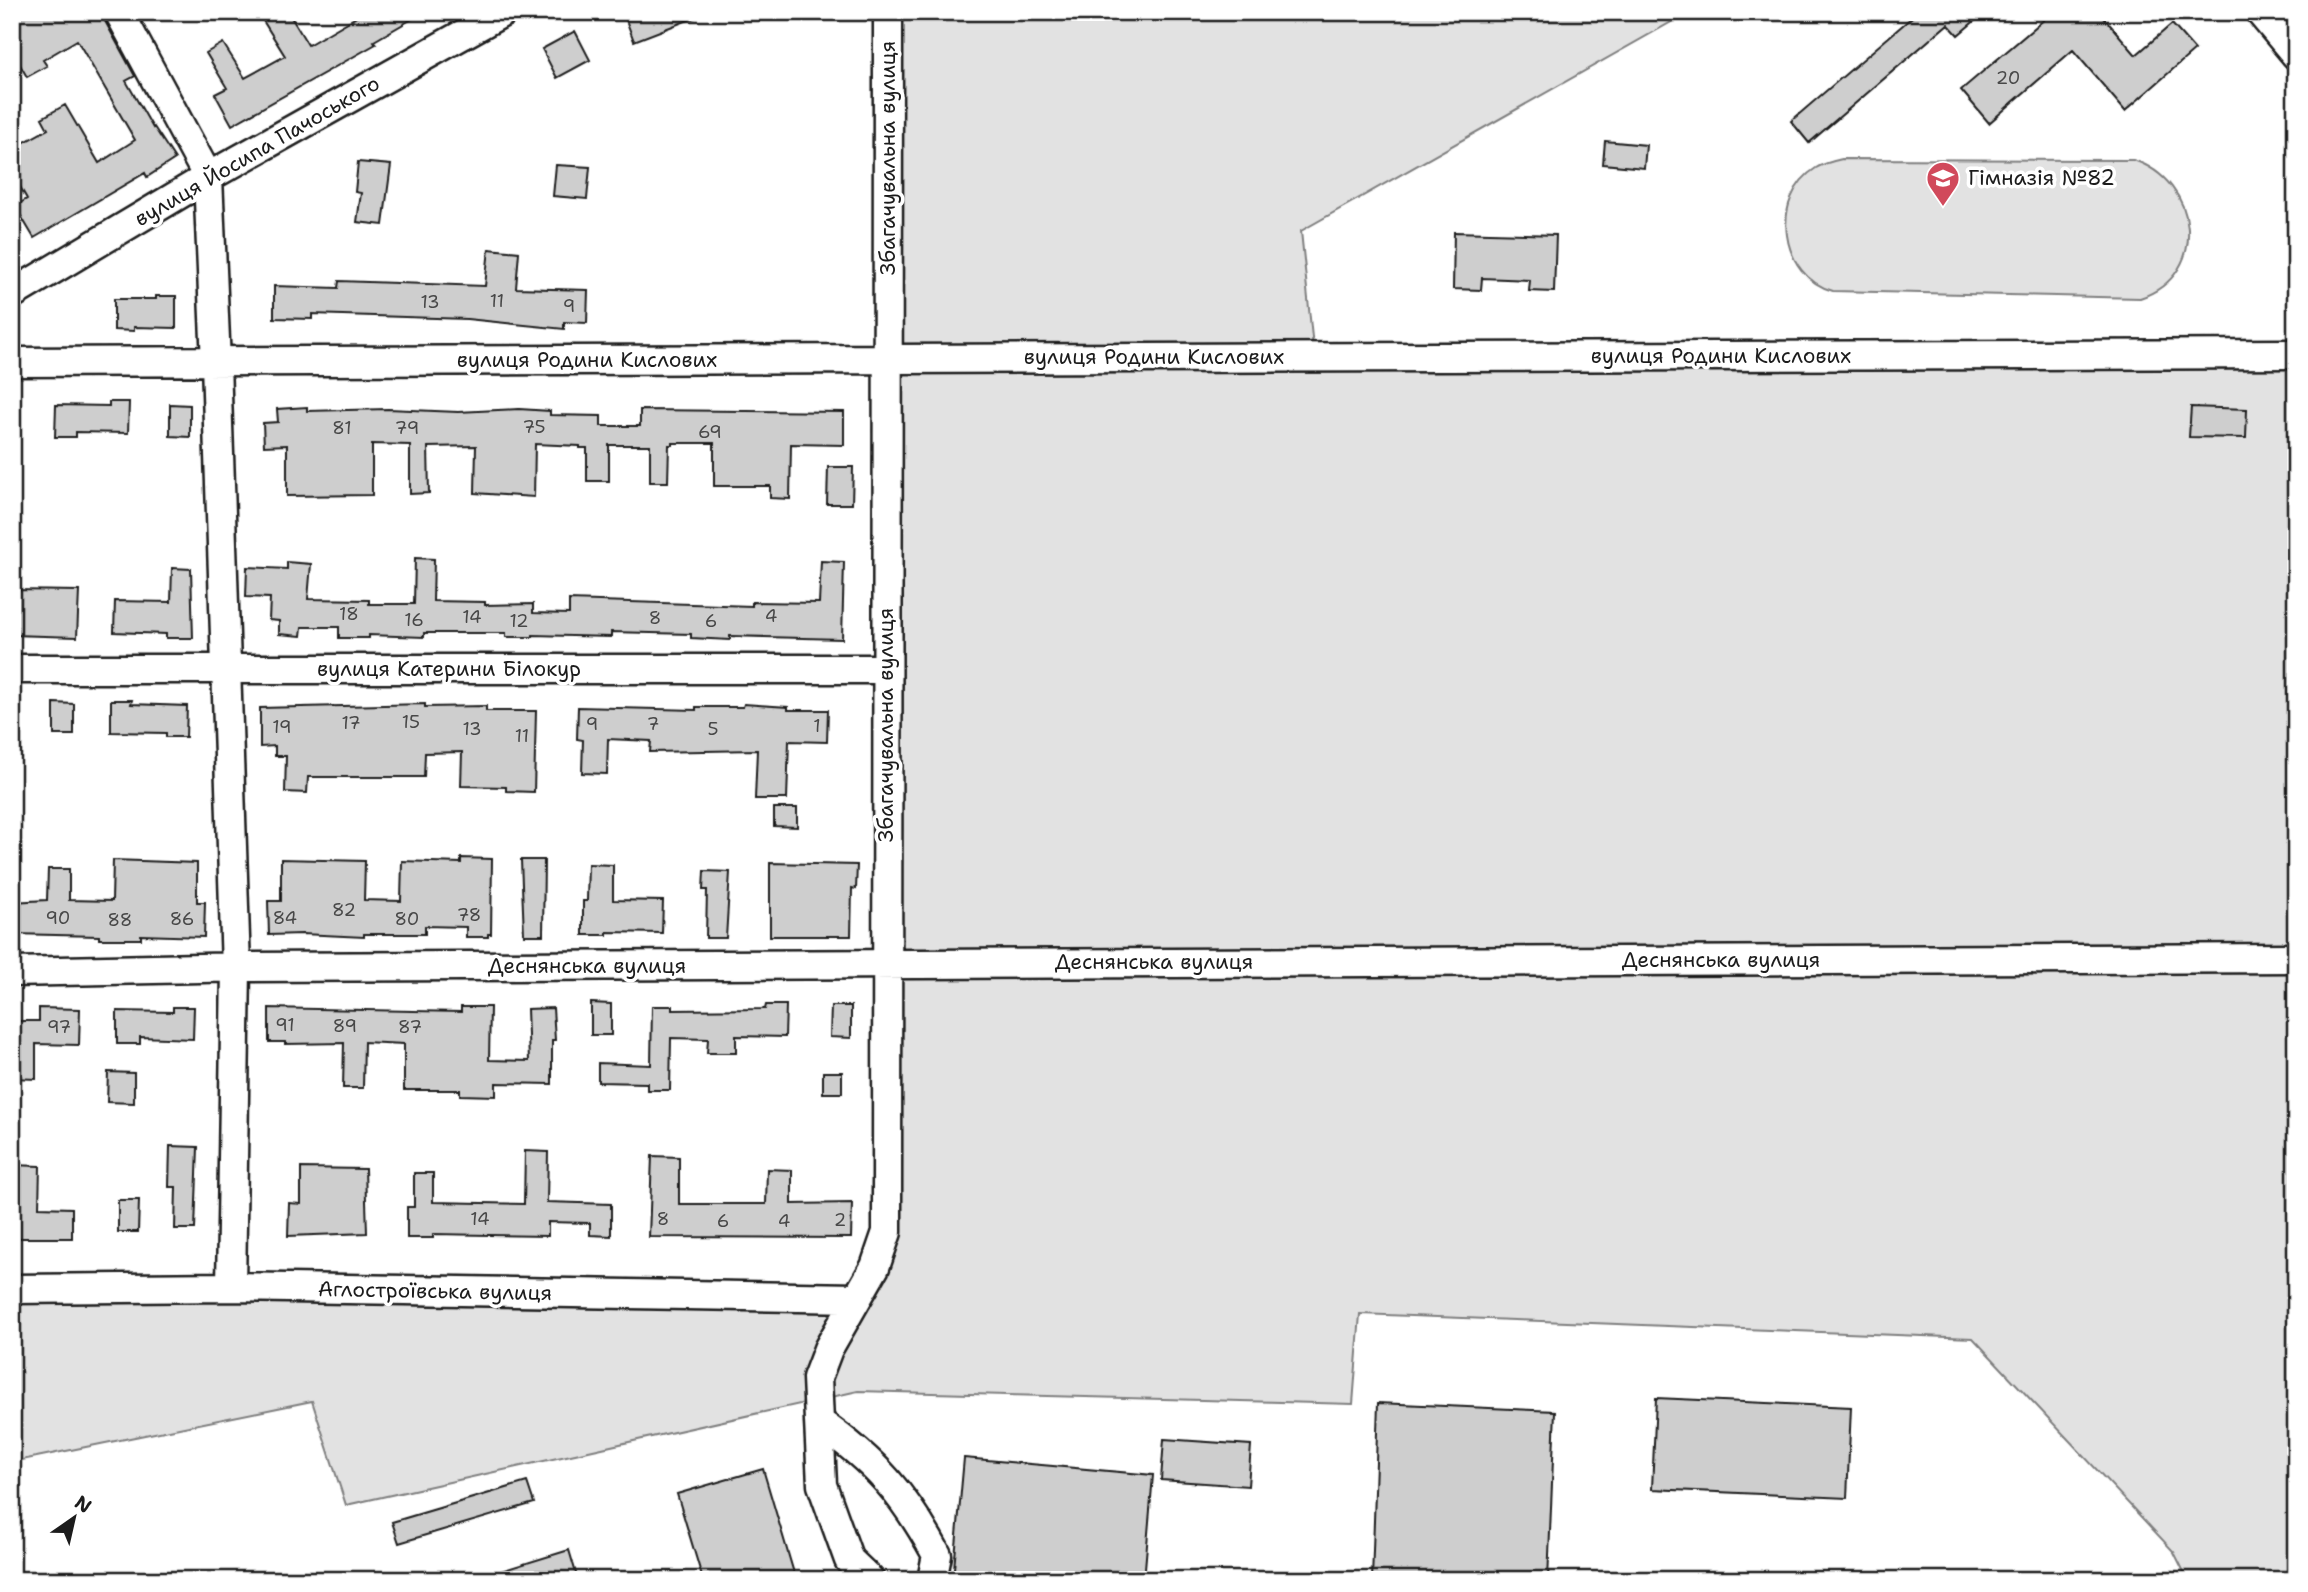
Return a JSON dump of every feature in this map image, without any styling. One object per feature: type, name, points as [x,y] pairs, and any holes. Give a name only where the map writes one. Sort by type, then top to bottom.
[{"type":"street","points":[[118,12],[208,177],[236,968],[232,1287]]},
{"type":"street","name":"вулиця Йосипа Пачоського","points":[[12,294],[208,177],[503,12]]},
{"type":"street","name":"Збагачувальна вулиця","points":[[870,1580],[849,1560],[822,1485],[817,1378],[828,1349],[875,1267],[887,1232],[888,12]]},
{"type":"street","points":[[2260,12],[2296,55]]},
{"type":"street","name":"вулиця Родини Кислових","points":[[12,362],[2296,354]]},
{"type":"street","name":"вулиця Катерини Білокур","points":[[12,669],[886,669]]},
{"type":"street","name":"Деснянська вулиця","points":[[12,972],[886,964],[2296,958]]},
{"type":"street","name":"Аглостроївська вулиця","points":[[12,1289],[232,1287],[857,1298]]},
{"type":"street","points":[[819,1422],[848,1442],[896,1489],[918,1520],[937,1555],[932,1580]]},
{"type":"shaded area","points":[[888,12],[1689,12],[1301,231],[1314,357],[2296,354],[2296,1580],[2188,1580],[2174,1552],[1973,1338],[1360,1314],[1353,1404],[858,1391],[346,1505],[312,1401],[12,1462],[12,1289],[857,1297],[875,1267]]},
{"type":"shaded area","points":[[1842,159],[2133,160],[2155,171],[2172,187],[2183,207],[2188,228],[2186,249],[2178,269],[2163,286],[2140,298],[1833,291],[1815,283],[1801,270],[1792,254],[1787,235],[1787,216],[1791,197],[1801,181],[1819,166]]},
{"type":"building","points":[[12,12],[100,12],[135,76],[126,81],[153,128],[175,159],[147,177],[145,173],[34,238],[15,206],[27,199],[12,173],[12,149],[48,129],[42,118],[65,105],[99,163],[135,140],[77,40],[43,60],[47,66],[27,77],[12,51]]},
{"type":"building","points":[[274,12],[288,12],[308,45],[365,12],[424,12],[374,41],[376,44],[232,125],[215,94],[227,88],[206,53],[223,43],[245,78],[285,56],[262,19]]},
{"type":"building","points":[[623,12],[704,12],[704,14],[634,41]]},
{"type":"building","points":[[1918,12],[1985,12],[1958,35],[1948,24],[1809,143],[1791,121]]},
{"type":"building","points":[[2053,12],[2099,12],[2136,55],[2172,24],[2195,50],[2125,111],[2073,50],[1989,123],[1961,90]]},
{"type":"building","points":[[575,31],[590,60],[557,78],[542,49]]},
{"type":"building","points":[[1605,141],[1646,145],[1644,168],[1603,164]]},
{"type":"building","points":[[358,162],[391,165],[383,225],[357,222],[361,193],[355,192]]},
{"type":"building","points":[[556,165],[590,167],[587,199],[553,196]]},
{"type":"building","points":[[1454,232],[1556,235],[1554,292],[1529,291],[1530,280],[1482,278],[1481,290],[1453,289]]},
{"type":"building","points":[[489,249],[519,252],[516,288],[588,290],[587,323],[564,322],[564,329],[467,319],[312,314],[312,319],[274,318],[274,286],[338,288],[339,281],[485,286]]},
{"type":"building","points":[[156,296],[176,296],[176,328],[134,327],[134,331],[114,330],[114,299],[156,299]]},
{"type":"building","points":[[109,402],[129,402],[128,433],[76,432],[76,437],[55,437],[56,405],[109,406]]},
{"type":"building","points":[[170,404],[190,405],[190,437],[170,436]]},
{"type":"building","points":[[307,407],[307,411],[550,411],[550,415],[601,416],[601,426],[640,426],[640,410],[844,412],[844,445],[791,444],[790,499],[770,498],[770,486],[714,486],[714,443],[669,445],[668,482],[650,482],[650,445],[609,445],[609,481],[587,481],[587,448],[535,444],[534,497],[475,493],[476,446],[428,447],[429,493],[410,494],[410,445],[372,444],[372,495],[287,496],[287,445],[264,446],[263,423],[278,422],[277,409]]},
{"type":"building","points":[[2191,407],[2247,409],[2246,438],[2189,437]]},
{"type":"building","points":[[828,467],[853,467],[852,504],[827,504]]},
{"type":"building","points":[[415,558],[434,559],[433,601],[485,602],[485,605],[533,604],[533,613],[569,614],[569,600],[752,606],[752,602],[819,603],[821,561],[844,562],[842,639],[730,636],[730,640],[691,638],[691,634],[611,632],[611,637],[506,637],[506,633],[424,633],[424,637],[369,635],[369,638],[339,638],[339,627],[302,627],[301,636],[279,634],[279,621],[269,620],[270,598],[246,597],[247,567],[287,569],[287,562],[311,564],[308,599],[369,600],[369,604],[414,604]]},
{"type":"building","points":[[172,568],[191,569],[193,638],[114,632],[115,601],[171,602]]},
{"type":"building","points":[[12,590],[79,591],[77,637],[12,635]]},
{"type":"building","points":[[111,700],[132,700],[131,704],[187,706],[186,737],[166,737],[166,733],[111,732]]},
{"type":"building","points":[[54,703],[74,704],[74,735],[54,735]]},
{"type":"building","points":[[425,704],[425,707],[486,706],[486,711],[536,711],[534,792],[506,791],[506,787],[461,786],[462,752],[425,753],[424,777],[308,777],[307,793],[285,792],[286,756],[275,756],[275,746],[260,747],[260,708]]},
{"type":"building","points":[[744,704],[788,707],[788,710],[828,710],[827,742],[789,741],[787,799],[755,799],[757,750],[650,752],[651,741],[608,739],[607,774],[582,773],[583,740],[577,739],[578,707],[696,710],[696,707],[743,707]]},
{"type":"building","points":[[774,808],[797,808],[797,827],[774,826]]},
{"type":"building","points":[[461,858],[492,859],[491,934],[488,934],[488,937],[466,937],[466,927],[425,926],[425,934],[364,934],[364,937],[269,935],[268,901],[281,901],[281,859],[365,861],[364,900],[401,901],[402,861],[461,863]]},
{"type":"building","points":[[113,860],[197,863],[197,902],[205,902],[204,937],[141,935],[141,939],[99,939],[99,936],[12,934],[12,902],[47,900],[48,869],[69,869],[69,900],[112,901]]},
{"type":"building","points":[[521,860],[544,860],[543,935],[524,935]]},
{"type":"building","points":[[770,863],[857,865],[856,889],[852,888],[851,936],[770,936]]},
{"type":"building","points":[[588,864],[613,865],[613,900],[663,901],[662,933],[607,932],[607,935],[583,935],[583,901],[587,901]]},
{"type":"building","points":[[704,871],[730,872],[726,938],[706,938],[707,890],[703,890]]},
{"type":"building","points":[[591,1003],[611,1004],[611,1035],[591,1035]]},
{"type":"building","points":[[766,1005],[786,1005],[785,1037],[736,1036],[736,1053],[707,1053],[708,1039],[671,1038],[670,1090],[647,1090],[647,1083],[598,1082],[598,1063],[651,1065],[652,1006],[672,1006],[672,1010],[765,1009]]},
{"type":"building","points":[[831,1006],[851,1006],[851,1038],[830,1037]]},
{"type":"building","points":[[173,1007],[194,1007],[193,1039],[140,1037],[140,1044],[117,1044],[117,1011],[173,1012]]},
{"type":"building","points":[[461,1007],[490,1007],[489,1060],[529,1061],[527,1009],[553,1008],[555,1040],[552,1040],[552,1084],[496,1083],[496,1096],[460,1095],[460,1090],[404,1090],[404,1044],[364,1042],[363,1088],[343,1088],[344,1043],[269,1042],[269,1008],[461,1012]]},
{"type":"building","points":[[39,1008],[80,1009],[79,1045],[36,1044],[36,1079],[12,1078],[12,1021],[39,1021]]},
{"type":"building","points":[[108,1072],[134,1073],[134,1103],[107,1102]]},
{"type":"building","points":[[823,1072],[842,1072],[842,1093],[823,1093]]},
{"type":"building","points":[[170,1146],[198,1147],[195,1229],[175,1229],[176,1187],[169,1187]]},
{"type":"building","points":[[525,1151],[548,1152],[547,1202],[611,1204],[611,1236],[590,1235],[590,1223],[548,1222],[548,1236],[433,1234],[433,1238],[407,1238],[407,1207],[414,1207],[414,1173],[433,1173],[433,1202],[524,1204]]},
{"type":"building","points":[[652,1156],[679,1157],[679,1204],[766,1204],[767,1169],[792,1170],[792,1204],[852,1203],[851,1238],[649,1237]]},
{"type":"building","points":[[12,1165],[40,1166],[39,1207],[72,1208],[72,1238],[12,1238]]},
{"type":"building","points":[[301,1168],[365,1169],[367,1233],[288,1236],[289,1203],[301,1204]]},
{"type":"building","points":[[118,1200],[139,1200],[138,1232],[118,1232]]},
{"type":"building","points":[[1656,1398],[1851,1407],[1847,1498],[1652,1489]]},
{"type":"building","points":[[1378,1403],[1555,1411],[1548,1580],[1372,1580]]},
{"type":"building","points":[[1164,1439],[1251,1445],[1248,1486],[1161,1480]]},
{"type":"building","points":[[964,1458],[1153,1475],[1144,1580],[953,1580]]},
{"type":"building","points":[[763,1469],[796,1580],[703,1580],[677,1494]]},
{"type":"building","points":[[527,1482],[534,1503],[399,1543],[392,1522]]},
{"type":"building","points":[[569,1550],[578,1580],[489,1580],[488,1575]]},
{"type":"place","name":"Гімназія №82","points":[[1943,208]]}]
